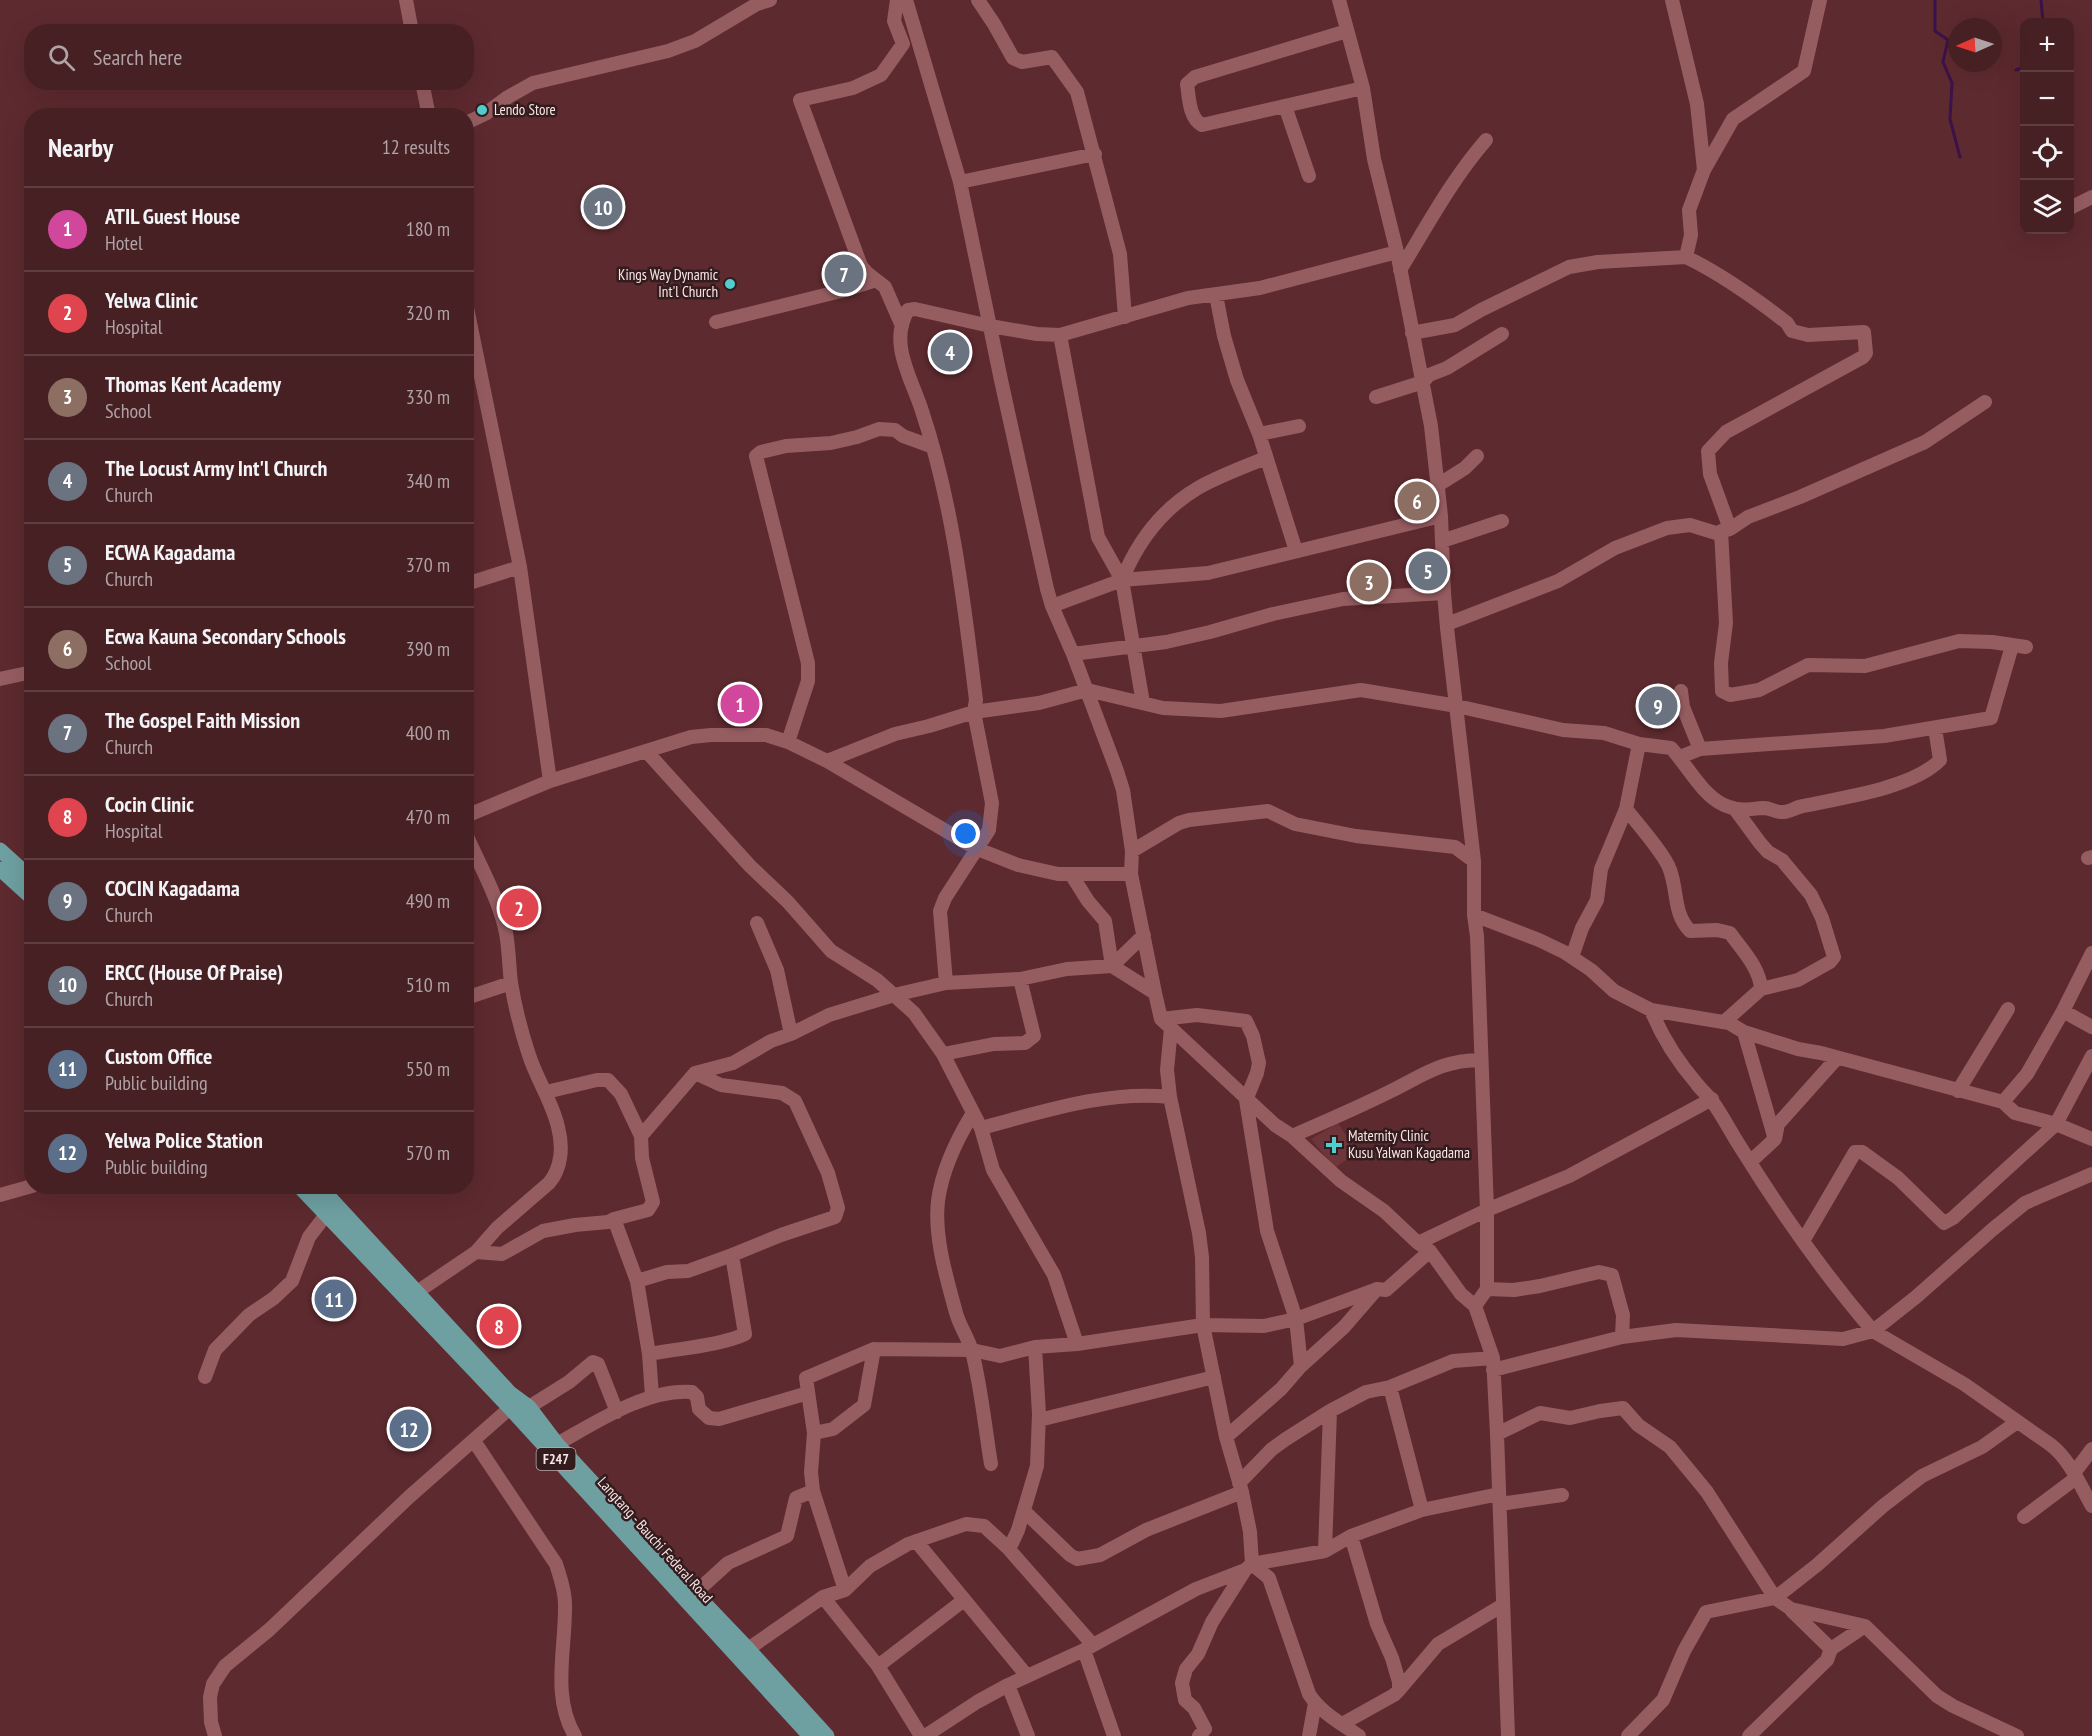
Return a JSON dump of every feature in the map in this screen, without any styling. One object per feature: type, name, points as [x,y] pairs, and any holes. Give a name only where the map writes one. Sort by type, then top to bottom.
[{"type":"main road","points":[[0,850],[24,872]]},
{"type":"main road","points":[[0,869],[24,891]]},
{"type":"main road","name":"Langtang - Bauchi Federal Road","points":[[306,1194],[510,1408],[810,1736]]},
{"type":"main road","name":"F247","points":[[327,1194],[510,1393],[529,1407],[557,1444],[827,1736]]},
{"type":"street","points":[[405,0],[410,24]]},
{"type":"street","points":[[474,119],[533,82],[640,58],[686,44],[713,31],[757,4],[770,0]]},
{"type":"street","points":[[897,0],[894,21],[903,44],[881,75],[853,88],[800,100],[861,266],[885,287],[902,327]]},
{"type":"street","points":[[906,0],[960,182],[1052,606],[1087,690],[1123,790],[1132,851],[1131,874],[1155,993],[1166,1024],[1170,1097],[1200,1241],[1203,1325],[1226,1437],[1250,1532],[1248,1567],[1212,1622],[1198,1654],[1186,1669],[1182,1683],[1185,1700],[1194,1708],[1205,1729],[1199,1736]]},
{"type":"street","points":[[978,0],[1013,58],[1022,62],[1052,57],[1077,92],[1120,254],[1125,317]]},
{"type":"street","points":[[1339,0],[1363,88],[1374,159],[1397,252],[1431,426],[1438,485],[1444,593],[1474,861],[1487,1288],[1475,1306]]},
{"type":"street","points":[[1672,0],[1697,104],[1704,170]]},
{"type":"street","points":[[1686,257],[1691,235],[1689,210],[1704,170],[1733,119],[1804,71],[1820,0]]},
{"type":"street","points":[[1347,31],[1195,77],[1186,84],[1193,115],[1198,123],[1202,124],[1363,88]]},
{"type":"street","points":[[424,90],[427,108]]},
{"type":"street","points":[[1285,106],[1309,176]]},
{"type":"street","points":[[1400,270],[1443,198],[1470,159],[1486,141]]},
{"type":"street","points":[[960,182],[1095,154]]},
{"type":"street","points":[[2074,206],[2092,197]]},
{"type":"street","points":[[946,983],[940,911],[945,898],[989,830],[992,803],[974,712],[976,700],[966,622],[941,479],[922,410],[902,354],[900,339],[908,310],[915,309],[1037,334],[1060,335],[1188,298],[1279,284],[1397,252]]},
{"type":"street","points":[[1412,333],[1455,325],[1569,267],[1598,262],[1686,257],[1739,287],[1787,323],[1792,331],[1808,335],[1864,332],[1866,353],[1863,357],[1726,432],[1708,450],[1710,474],[1726,530],[1726,623],[1721,663],[1722,691],[1730,695],[1759,690],[1808,665],[1865,666],[1959,641],[1992,642],[2019,647],[1991,718],[1884,736],[1700,749],[1680,757]]},
{"type":"street","points":[[716,322],[845,290],[876,280]]},
{"type":"street","points":[[1216,295],[1224,336],[1237,380],[1259,434],[1296,551]]},
{"type":"street","points":[[1376,397],[1423,382],[1430,375],[1447,368],[1502,334]]},
{"type":"street","points":[[1060,335],[1098,537],[1122,580],[1143,703]]},
{"type":"street","points":[[474,342],[520,567],[550,781]]},
{"type":"street","points":[[1447,624],[1558,581],[1615,548],[1667,528],[1690,525],[1716,532],[1726,530],[1748,517],[1800,497],[1925,442],[1986,402]]},
{"type":"street","points":[[1259,434],[1299,426]]},
{"type":"street","points":[[788,742],[805,693],[808,663],[756,456],[761,452],[786,446],[831,443],[879,429],[895,430],[903,436],[933,447]]},
{"type":"street","points":[[1438,485],[1465,468],[1477,456]]},
{"type":"street","points":[[1122,580],[1132,555],[1171,507],[1198,488],[1266,458]]},
{"type":"street","points":[[1052,606],[1122,580],[1208,573],[1441,516]]},
{"type":"street","points":[[1442,541],[1502,521]]},
{"type":"street","points":[[474,581],[520,567]]},
{"type":"street","points":[[1073,654],[1188,637],[1273,614],[1343,599],[1444,593]]},
{"type":"street","points":[[0,679],[24,674]]},
{"type":"street","points":[[826,761],[895,734],[974,712],[1039,703],[1087,690],[1163,708],[1221,711],[1361,690],[1457,706],[1563,730],[1604,733],[1639,744],[1671,748],[1704,790],[1721,804],[1747,811],[1766,808],[1783,813],[1797,807],[1864,793],[1932,768],[1940,760],[1935,728]]},
{"type":"street","points":[[1681,691],[1683,707],[1700,749]]},
{"type":"street","points":[[474,813],[550,781],[691,737],[766,735],[788,742],[826,761],[978,849],[1018,865],[1058,874],[1131,874]]},
{"type":"street","points":[[1572,957],[1582,928],[1597,900],[1601,869],[1626,809],[1639,744]]},
{"type":"street","points":[[647,752],[831,951],[877,980],[914,1012],[943,1054],[981,1128],[993,1170],[1054,1275],[1077,1344]]},
{"type":"street","points":[[1626,809],[1670,870],[1676,905],[1684,924],[1690,930],[1718,930],[1730,933],[1756,970],[1761,980],[1761,989]]},
{"type":"street","points":[[1724,1022],[1761,989],[1798,980],[1830,962],[1834,957],[1822,918],[1811,895],[1782,860],[1768,852],[1760,843],[1735,809]]},
{"type":"street","points":[[1132,851],[1179,823],[1189,820],[1268,811],[1295,824],[1356,836],[1455,848],[1474,861]]},
{"type":"street","points":[[417,1292],[476,1252],[497,1228],[516,1214],[555,1175],[561,1156],[558,1127],[546,1092],[529,1055],[511,983],[506,934],[501,915],[474,853]]},
{"type":"street","points":[[1071,874],[1088,901],[1105,921],[1112,966]]},
{"type":"street","points":[[1474,915],[1539,940],[1572,957],[1591,970],[1614,991],[1651,1010],[1724,1022],[1744,1032],[1798,1049],[2003,1102],[2015,1113],[2056,1124],[2092,1139]]},
{"type":"street","points":[[757,923],[777,970],[791,1034]]},
{"type":"street","points":[[1112,966],[1144,935]]},
{"type":"street","points":[[2003,1102],[2027,1074],[2063,1011],[2092,953]]},
{"type":"street","points":[[641,1136],[694,1073],[733,1063],[771,1041],[829,1015],[894,994],[946,983],[1020,978],[1067,969],[1112,966],[1155,993]]},
{"type":"street","points":[[943,1054],[994,1044],[1025,1042],[1034,1036],[1020,978]]},
{"type":"street","points":[[474,995],[511,983]]},
{"type":"street","points":[[1958,1091],[2008,1009]]},
{"type":"street","points":[[1651,1010],[1677,1058],[1698,1086],[1712,1099],[1803,1240],[1847,1301],[1873,1331],[1964,1384],[2058,1451],[2075,1475],[2092,1506]]},
{"type":"street","points":[[2063,1011],[2092,1028]]},
{"type":"street","points":[[1166,1024],[1197,1015],[1246,1021],[1253,1036],[1259,1063],[1246,1100],[1267,1231],[1296,1318],[1301,1366]]},
{"type":"street","points":[[1166,1024],[1246,1100],[1275,1125],[1292,1136],[1341,1181],[1384,1211],[1424,1247],[1461,1294],[1475,1306],[1493,1364],[1508,1736]]},
{"type":"street","points":[[1744,1032],[1775,1139]]},
{"type":"street","points":[[1803,1240],[1855,1152],[1862,1152],[1898,1178],[1944,1223],[1953,1218],[2056,1124],[2092,1056]]},
{"type":"street","points":[[1750,1161],[1775,1139],[1778,1124],[1837,1058]]},
{"type":"street","points":[[1292,1136],[1436,1068],[1459,1060],[1480,1060]]},
{"type":"street","points":[[637,1281],[667,1272],[688,1271],[781,1235],[836,1217],[838,1208],[828,1173],[795,1101],[782,1093],[722,1085],[694,1073]]},
{"type":"street","points":[[476,1252],[502,1254],[543,1231],[608,1222],[614,1218],[648,1210],[653,1202],[642,1158],[641,1136],[621,1094],[608,1080],[597,1080],[546,1092]]},
{"type":"street","points":[[981,1128],[1052,1109],[1116,1097],[1144,1094],[1170,1097]]},
{"type":"street","points":[[845,1590],[813,1491],[811,1472],[814,1433],[806,1378],[874,1349],[972,1350],[1000,1356],[1035,1347],[1077,1344],[1203,1325],[1264,1326],[1296,1318],[1377,1289],[1386,1290],[1424,1247],[1486,1210],[1569,1176],[1712,1099]]},
{"type":"street","points":[[974,1113],[960,1135],[948,1165],[938,1201],[938,1210],[941,1248],[955,1312],[972,1350],[991,1464]]},
{"type":"street","points":[[1024,1511],[1070,1555],[1077,1559],[1100,1555],[1146,1530],[1240,1488],[1272,1449],[1330,1411],[1366,1392],[1389,1387],[1453,1361],[1493,1364],[1622,1337],[1676,1330],[1843,1339],[1873,1331],[2025,1203],[2092,1174]]},
{"type":"street","points":[[0,1196],[24,1188]]},
{"type":"street","points":[[205,1377],[215,1350],[249,1316],[292,1281],[301,1252],[325,1216]]},
{"type":"street","points":[[614,1218],[637,1281],[649,1354],[652,1396]]},
{"type":"street","points":[[649,1354],[716,1342],[745,1334],[732,1255]]},
{"type":"street","points":[[1487,1288],[1515,1290],[1599,1272],[1612,1275],[1623,1315],[1622,1337]]},
{"type":"street","points":[[1226,1437],[1281,1389],[1301,1366],[1344,1327],[1377,1289]]},
{"type":"street","points":[[1007,1547],[1014,1539],[1037,1466],[1039,1420],[1035,1347]]},
{"type":"street","points":[[814,1433],[833,1429],[864,1405],[874,1349]]},
{"type":"street","points":[[529,1407],[569,1382],[593,1362],[598,1364],[617,1412]]},
{"type":"street","points":[[1039,1420],[1214,1377]]},
{"type":"street","points":[[1389,1387],[1422,1510]]},
{"type":"street","points":[[557,1444],[652,1396],[692,1392],[697,1397],[699,1409],[709,1418],[718,1419],[808,1394]]},
{"type":"street","points":[[215,1736],[210,1697],[213,1684],[225,1666],[269,1630],[409,1497],[510,1408]]},
{"type":"street","points":[[1497,1434],[1540,1413],[1570,1418],[1623,1408],[1638,1425],[1670,1447],[1707,1492],[1775,1598],[1791,1609],[1831,1649]]},
{"type":"street","points":[[1325,1551],[1330,1411]]},
{"type":"street","points":[[1628,1736],[1663,1700],[1684,1651],[1706,1612],[1775,1598],[1883,1506],[1922,1476],[1982,1447],[2017,1422]]},
{"type":"street","points":[[474,1441],[556,1564],[563,1586],[565,1603],[561,1686],[564,1712],[575,1736]]},
{"type":"street","points":[[2024,1516],[2075,1475],[2090,1454]]},
{"type":"street","points":[[695,1593],[728,1563],[787,1536],[796,1498],[813,1491]]},
{"type":"street","points":[[823,1597],[878,1666],[923,1736],[1008,1685],[1089,1647],[1196,1589],[1248,1567],[1325,1551],[1351,1536],[1422,1510],[1500,1499],[1562,1495]]},
{"type":"street","points":[[748,1649],[823,1597],[845,1590],[870,1566],[916,1541],[966,1524],[976,1524],[984,1526],[1007,1547],[1089,1647],[1114,1736]]},
{"type":"street","points":[[1351,1536],[1377,1624],[1392,1658],[1399,1690]]},
{"type":"street","points":[[916,1541],[1027,1676]]},
{"type":"street","points":[[1248,1567],[1269,1578],[1308,1694],[1315,1703],[1359,1736]]},
{"type":"street","points":[[878,1666],[964,1600]]},
{"type":"street","points":[[1342,1725],[1379,1705],[1399,1690],[1438,1644],[1503,1605]]},
{"type":"street","points":[[1791,1609],[1865,1626],[1937,1696],[2017,1736]]},
{"type":"street","points":[[1749,1736],[1827,1660],[1831,1649],[1865,1626]]},
{"type":"street","points":[[1008,1685],[1028,1736]]},
{"type":"street","points":[[1309,1736],[1315,1703]]},
{"type":"shaded area","name":"Maternity Clinic Kusu Yalwan Kagadama","points":[[1338,1123],[1357,1152],[1335,1168],[1311,1139]]},
{"type":"waterway","points":[[1935,0],[1935,31],[1948,40],[1943,62],[1952,83],[1950,119],[1960,157]]},
{"type":"waterway","points":[[2041,0],[2043,18]]},
{"type":"waterway","points":[[2016,70],[2020,68]]},
{"type":"place","name":"Lendo Store","points":[[482,110]]},
{"type":"place","name":"ERCC (House Of Praise)","points":[[603,207]]},
{"type":"place","name":"The Gospel Faith Mission","points":[[844,274]]},
{"type":"place","name":"Kings Way Dynamic Int'l Church","points":[[730,284]]},
{"type":"place","name":"The Locust Army Int'l Church","points":[[950,352]]},
{"type":"place","name":"Ecwa Kauna Secondary Schools","points":[[1417,501]]},
{"type":"place","name":"ECWA Kagadama","points":[[1428,571]]},
{"type":"place","name":"Thomas Kent Academy","points":[[1369,582]]},
{"type":"place","name":"ATIL Guest House","points":[[740,704]]},
{"type":"place","name":"COCIN Kagadama","points":[[1658,706]]},
{"type":"place","name":"Yelwa Clinic","points":[[519,908]]},
{"type":"place","name":"Maternity Clinic Kusu Yalwan Kagadama","points":[[1334,1145]]},
{"type":"place","name":"Custom Office","points":[[334,1299]]},
{"type":"place","name":"Cocin Clinic","points":[[499,1326]]},
{"type":"place","name":"Yelwa Police Station","points":[[409,1429]]}]
